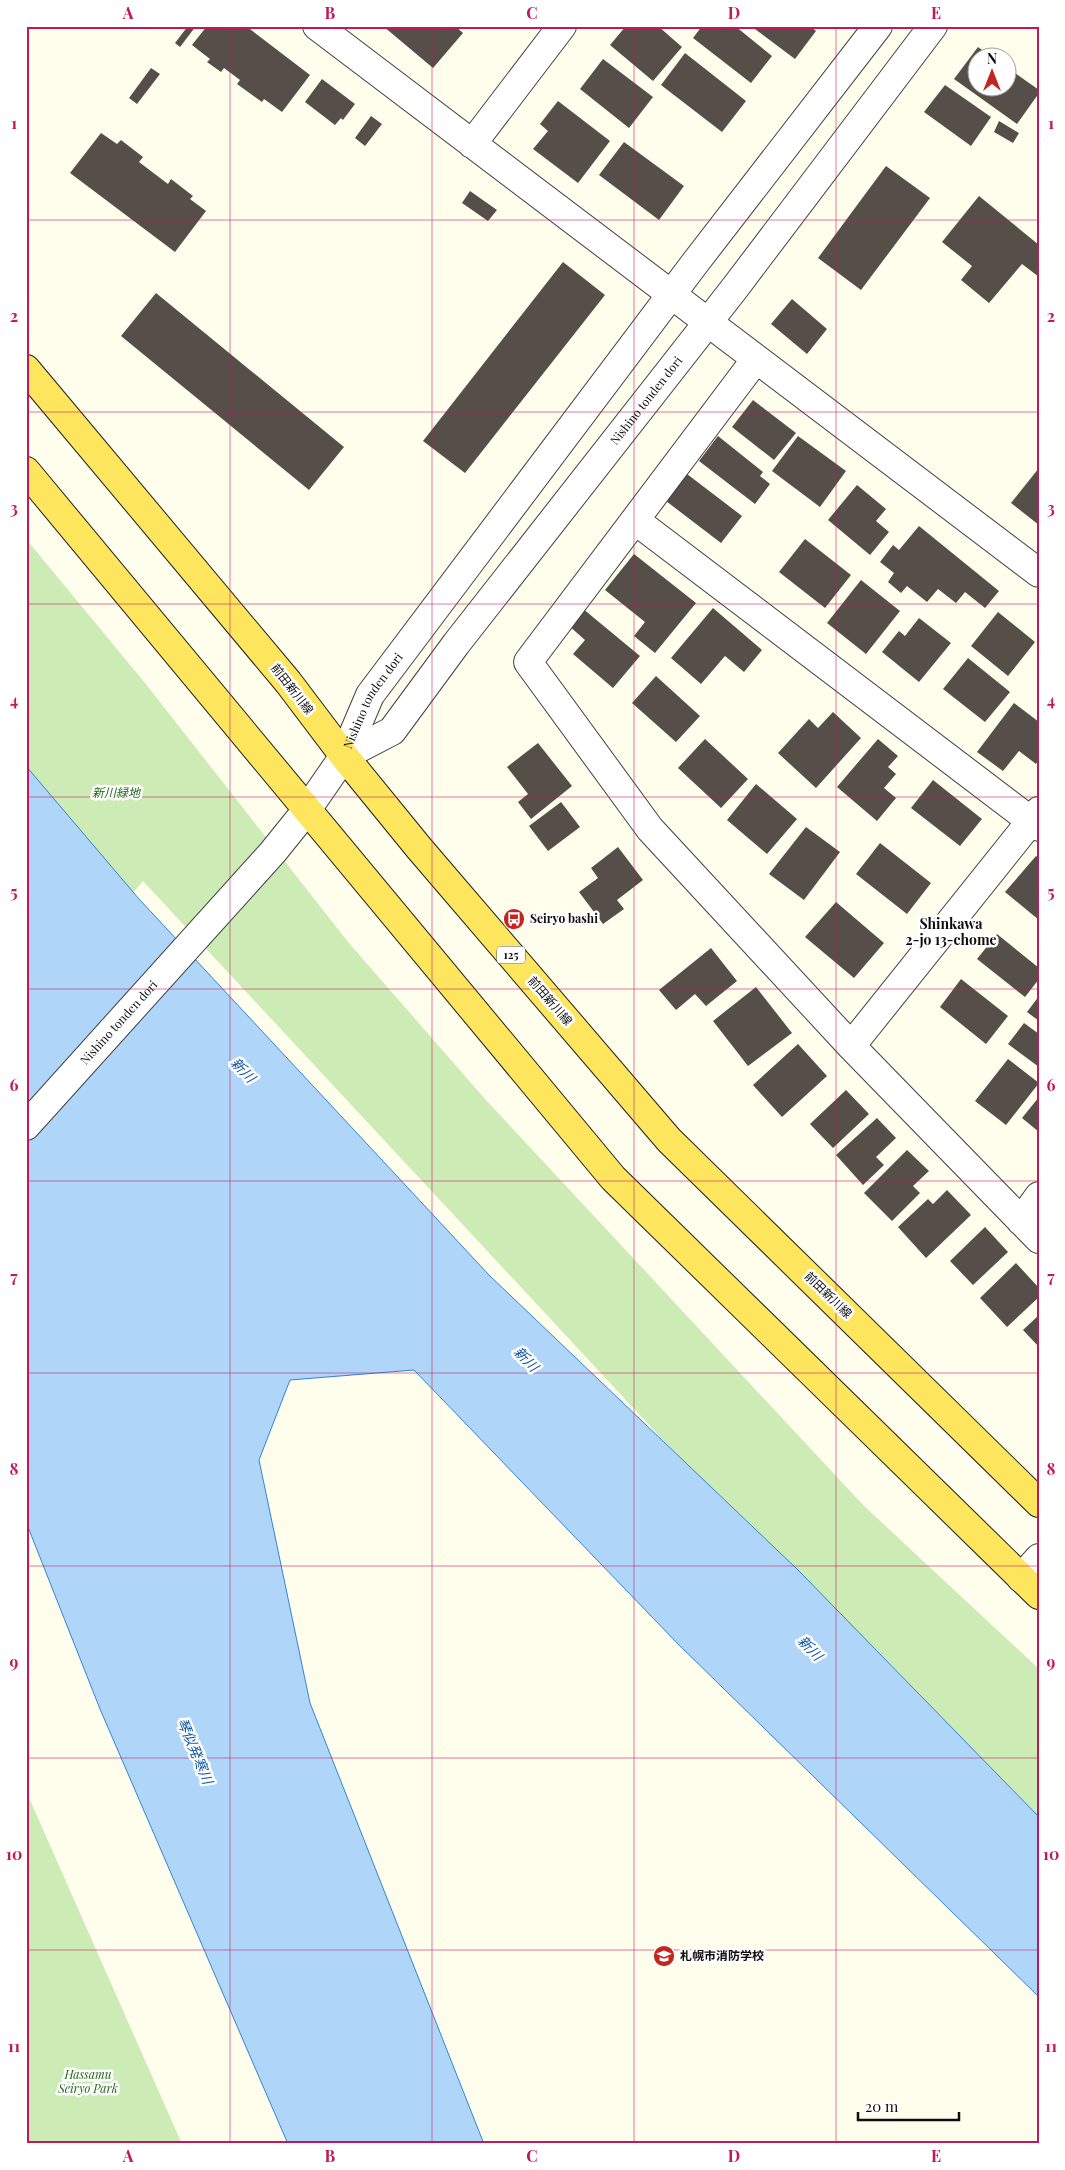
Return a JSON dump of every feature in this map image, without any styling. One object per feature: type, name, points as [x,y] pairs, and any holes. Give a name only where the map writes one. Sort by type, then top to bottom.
[{"type":"main road","name":"前田新川線","points":[[26,368],[288,682],[344,756],[419,848],[669,1140],[1039,1503]]},
{"type":"main road","points":[[26,471],[306,811],[613,1178],[1033,1577]]},
{"type":"street","points":[[317,26],[1039,572]]},
{"type":"street","points":[[472,144],[562,26]]},
{"type":"street","name":"Nishino tonden dori","points":[[26,1126],[266,860],[306,811],[344,756],[370,696],[878,26]]},
{"type":"street","name":"Nishino tonden dori","points":[[344,756],[392,732],[456,644],[707,322],[933,26]]},
{"type":"street","points":[[756,359],[636,521],[528,662],[650,829],[851,1046],[1030,1230]]},
{"type":"street","points":[[636,521],[1036,819],[851,1046]]},
{"type":"street","points":[[1030,1230],[1039,1196]]},
{"type":"green space","name":"新川緑地","points":[[26,539],[145,683],[348,942],[485,1099],[863,1505],[1039,1669],[1039,1844],[143,881],[26,1020]]},
{"type":"green space","name":"Hassamu Seiryo Park","points":[[26,1791],[182,2144],[26,2144]]},
{"type":"water","points":[[26,766],[139,899],[489,1275],[798,1570],[1039,1817],[1039,1997],[678,1644],[414,1370],[290,1380],[259,1460],[310,1703],[484,2144],[288,2144],[100,1709],[26,1522]]},
{"type":"building","points":[[188,26],[196,26],[180,47],[175,43]]},
{"type":"building","points":[[207,26],[246,26],[310,75],[282,112],[264,99],[262,102],[237,84],[240,80],[224,68],[221,72],[207,62],[210,59],[192,45]]},
{"type":"building","points":[[383,26],[455,26],[463,33],[433,68]]},
{"type":"building","points":[[626,26],[658,26],[682,47],[653,81],[610,45]]},
{"type":"building","points":[[702,26],[735,26],[772,56],[751,83],[693,38]]},
{"type":"building","points":[[751,26],[810,26],[816,31],[795,59]]},
{"type":"building","points":[[685,53],[746,101],[722,132],[661,85]]},
{"type":"building","points":[[603,59],[653,97],[629,128],[580,89]]},
{"type":"building","points":[[968,60],[968,89],[954,79]]},
{"type":"building","points":[[151,68],[160,74],[137,104],[129,98]]},
{"type":"building","points":[[1018,75],[1039,90],[1039,93],[1017,124],[981,98],[1018,98]]},
{"type":"building","points":[[322,79],[355,104],[343,120],[341,118],[335,125],[305,102]]},
{"type":"building","points":[[945,85],[991,117],[971,146],[924,112]]},
{"type":"building","points":[[558,101],[610,141],[578,183],[533,149],[548,131],[540,124]]},
{"type":"building","points":[[371,116],[382,124],[365,146],[355,138]]},
{"type":"building","points":[[999,121],[1019,133],[1013,143],[994,132]]},
{"type":"building","points":[[101,133],[117,144],[121,140],[143,157],[139,162],[168,184],[171,179],[193,196],[190,199],[206,211],[175,252],[70,173]]},
{"type":"building","points":[[624,142],[684,186],[659,220],[599,175]]},
{"type":"building","points":[[886,166],[930,198],[861,290],[818,258]]},
{"type":"building","points":[[470,191],[497,210],[488,221],[462,203]]},
{"type":"building","points":[[979,196],[1039,245],[1039,277],[1022,264],[989,303],[961,280],[972,266],[942,242]]},
{"type":"building","points":[[563,262],[605,295],[465,473],[423,441]]},
{"type":"building","points":[[156,293],[344,447],[309,490],[121,336]]},
{"type":"building","points":[[792,299],[827,329],[807,354],[771,324]]},
{"type":"building","points":[[753,400],[796,433],[774,460],[732,427]]},
{"type":"building","points":[[718,436],[763,472],[760,476],[770,484],[755,504],[699,461]]},
{"type":"building","points":[[798,436],[846,471],[820,507],[772,471]]},
{"type":"building","points":[[1039,468],[1039,525],[1011,503]]},
{"type":"building","points":[[687,474],[742,516],[721,543],[666,501]]},
{"type":"building","points":[[857,485],[886,509],[876,521],[889,532],[870,555],[828,520]]},
{"type":"building","points":[[919,526],[999,591],[985,608],[965,592],[956,603],[938,589],[927,602],[907,586],[901,593],[888,582],[894,573],[880,562],[893,545],[899,550]]},
{"type":"building","points":[[805,539],[851,575],[825,608],[779,572]]},
{"type":"building","points":[[634,554],[696,603],[655,653],[634,636],[645,622],[605,590]]},
{"type":"building","points":[[861,580],[900,611],[866,654],[827,623]]},
{"type":"building","points":[[582,608],[640,656],[613,688],[573,654],[585,640],[568,625]]},
{"type":"building","points":[[713,608],[762,650],[744,672],[725,656],[701,684],[671,658]]},
{"type":"building","points":[[998,612],[1035,642],[1008,676],[971,646]]},
{"type":"building","points":[[919,618],[951,643],[919,682],[882,652],[899,631],[905,636]]},
{"type":"building","points":[[968,658],[1010,692],[985,722],[943,689]]},
{"type":"building","points":[[656,676],[700,716],[676,742],[632,703]]},
{"type":"building","points":[[1014,703],[1039,722],[1039,759],[1036,764],[1019,751],[1003,771],[977,752]]},
{"type":"building","points":[[833,712],[861,738],[816,788],[778,753],[809,719],[818,728]]},
{"type":"building","points":[[705,739],[748,779],[721,808],[678,768]]},
{"type":"building","points":[[878,739],[898,756],[888,767],[896,774],[884,788],[896,798],[877,821],[837,787]]},
{"type":"building","points":[[538,743],[572,786],[531,819],[518,802],[528,794],[507,767]]},
{"type":"building","points":[[933,780],[982,819],[960,846],[911,808]]},
{"type":"building","points":[[756,784],[797,819],[767,854],[727,820]]},
{"type":"building","points":[[561,802],[580,827],[548,851],[529,826]]},
{"type":"building","points":[[806,827],[840,852],[804,900],[769,874]]},
{"type":"building","points":[[880,843],[931,883],[907,914],[856,874]]},
{"type":"building","points":[[618,847],[643,880],[617,900],[624,909],[603,924],[579,892],[598,878],[591,868]]},
{"type":"building","points":[[1036,856],[1039,858],[1039,920],[1005,892]]},
{"type":"building","points":[[836,902],[884,943],[854,978],[805,937]]},
{"type":"building","points":[[997,934],[1039,968],[1039,979],[1025,997],[977,959]]},
{"type":"building","points":[[711,948],[737,981],[706,1006],[695,994],[676,1010],[659,990]]},
{"type":"building","points":[[961,979],[1008,1016],[986,1044],[940,1007]]},
{"type":"building","points":[[756,987],[792,1033],[748,1066],[713,1021]]},
{"type":"building","points":[[1039,996],[1039,1021],[1027,1012]]},
{"type":"building","points":[[1024,1023],[1039,1034],[1039,1067],[1008,1044]]},
{"type":"building","points":[[798,1044],[827,1076],[782,1117],[753,1085]]},
{"type":"building","points":[[1008,1059],[1039,1083],[1006,1125],[975,1101]]},
{"type":"building","points":[[846,1090],[869,1114],[833,1148],[810,1124]]},
{"type":"building","points":[[1039,1097],[1039,1132],[1022,1118]]},
{"type":"building","points":[[877,1118],[896,1138],[876,1157],[884,1165],[863,1185],[836,1155]]},
{"type":"building","points":[[907,1150],[929,1171],[913,1186],[920,1193],[892,1221],[864,1193]]},
{"type":"building","points":[[947,1190],[971,1215],[926,1258],[898,1227],[928,1199],[933,1204]]},
{"type":"building","points":[[985,1227],[1008,1252],[973,1285],[950,1261]]},
{"type":"building","points":[[1016,1263],[1039,1288],[1039,1297],[1007,1327],[980,1298]]},
{"type":"building","points":[[1039,1315],[1039,1347],[1023,1330]]},
{"type":"place","name":"Seiryo bashi","points":[[514,919]]},
{"type":"place","name":"札幌市消防学校","points":[[664,1956]]},
{"type":"district","name":"Shinkawa 2-jo 13-chome","points":[[951,932]]},
{"type":"water label","name":"新川","points":[[243,1070]]},
{"type":"water label","name":"新川","points":[[526,1359]]},
{"type":"water label","name":"新川","points":[[810,1648]]},
{"type":"water label","name":"琴似発寒川","points":[[195,1751]]}]
